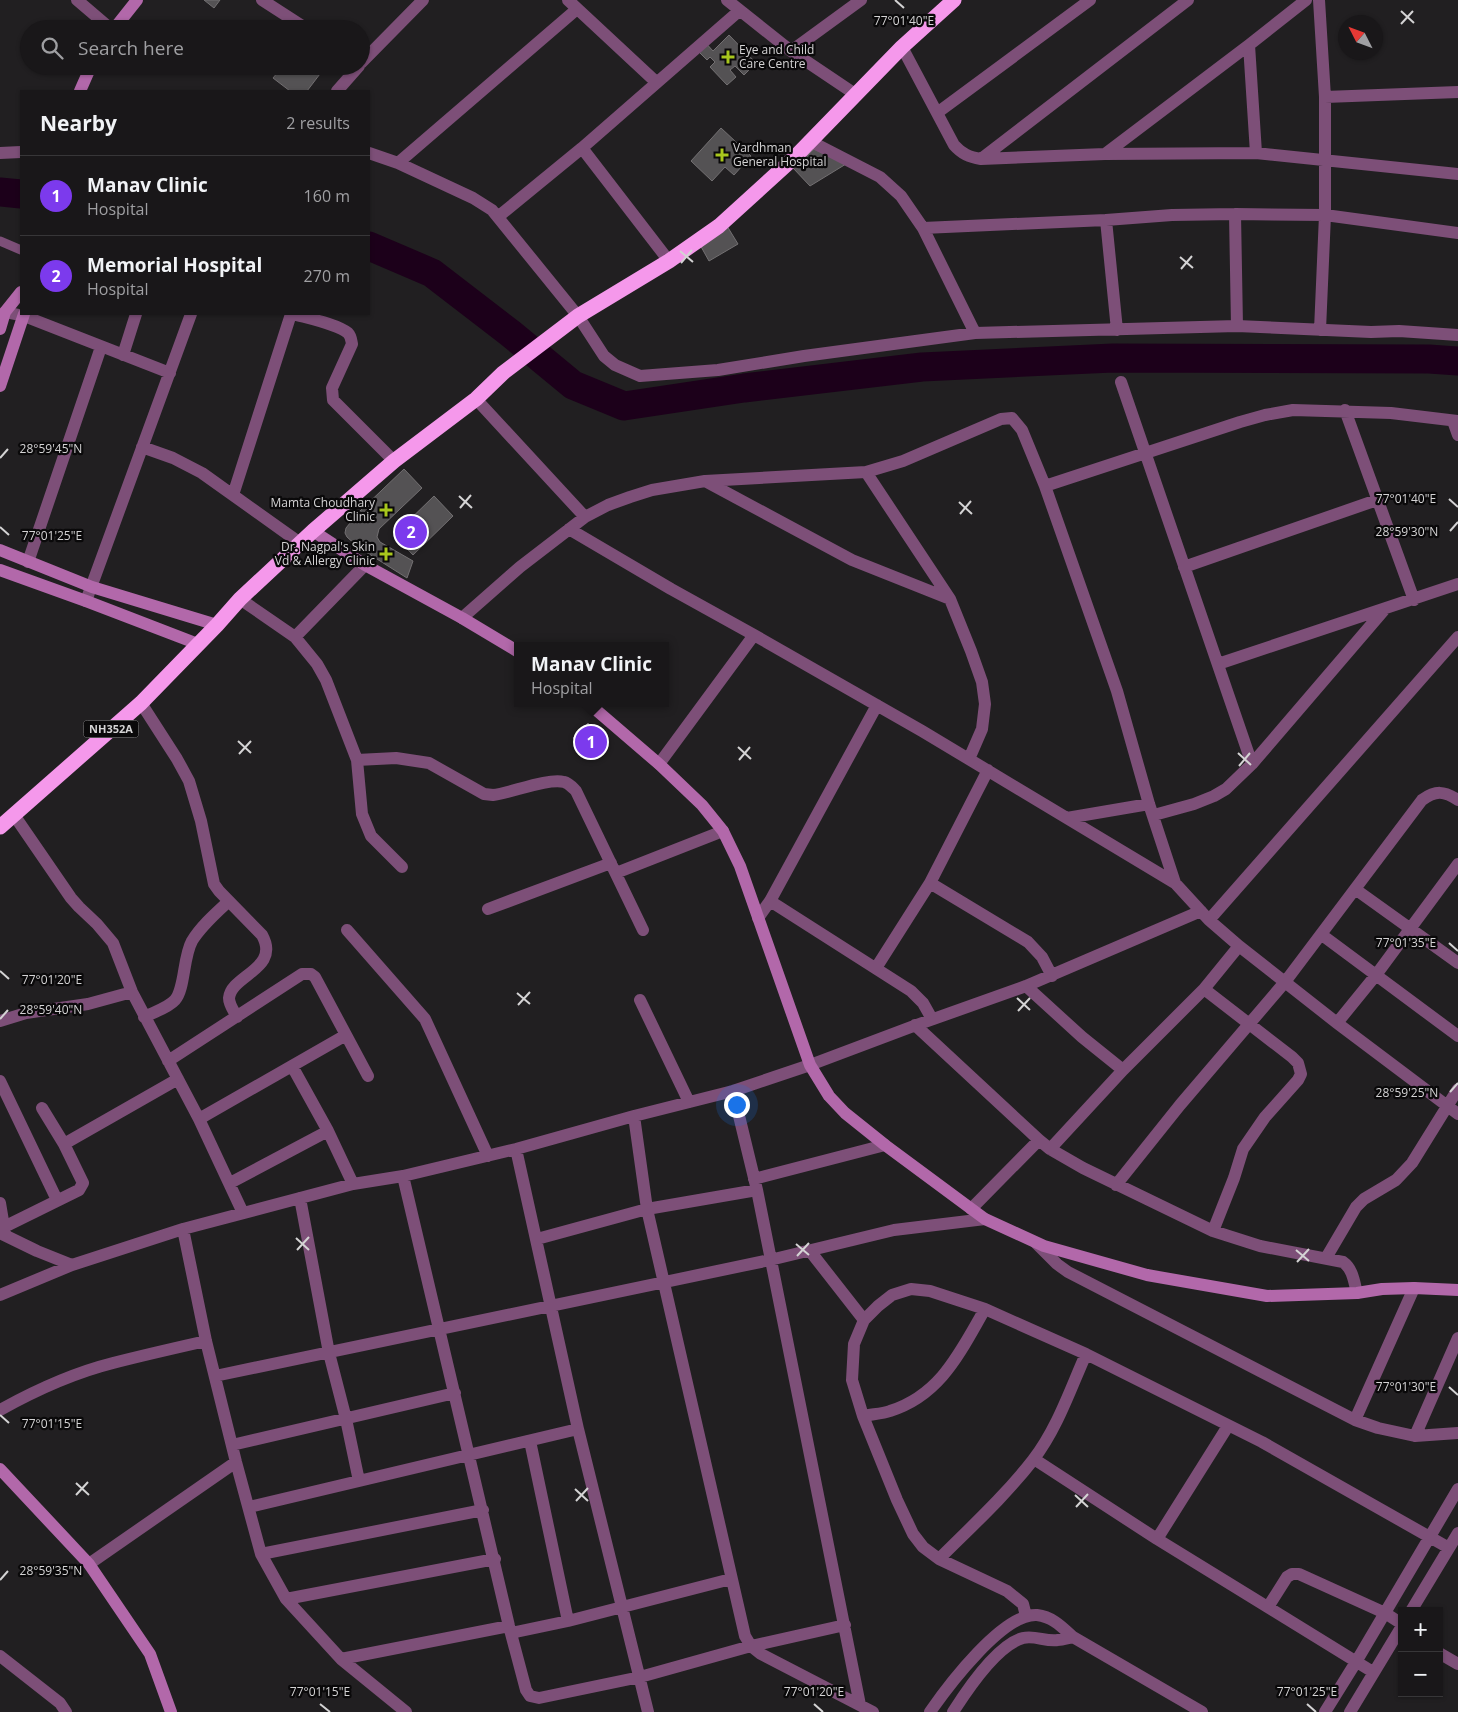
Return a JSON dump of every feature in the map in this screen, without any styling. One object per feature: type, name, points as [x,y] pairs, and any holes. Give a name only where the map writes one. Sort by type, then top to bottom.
[{"type":"highway","name":"NH352A","points":[[0,827],[141,703],[240,599],[313,531],[394,461],[476,399],[503,373],[562,328],[578,316],[669,261],[719,226],[796,156],[902,47],[954,0]]},
{"type":"street","points":[[77,0],[101,20]]},
{"type":"street","points":[[120,20],[137,0]]},
{"type":"street","points":[[262,0],[280,5],[297,20]]},
{"type":"street","points":[[370,54],[423,0]]},
{"type":"street","points":[[727,0],[791,51],[855,94]]},
{"type":"street","points":[[791,51],[861,0]]},
{"type":"street","points":[[937,113],[1090,0]]},
{"type":"street","points":[[981,159],[1188,0]]},
{"type":"street","points":[[1105,154],[1306,0]]},
{"type":"street","points":[[1319,0],[1325,97],[1325,216],[1320,330]]},
{"type":"street","points":[[398,163],[573,4],[656,82]]},
{"type":"street","points":[[499,216],[582,148],[739,11]]},
{"type":"street","points":[[1249,45],[1256,153]]},
{"type":"street","points":[[902,47],[954,145],[961,153],[970,157],[981,159],[1105,154],[1256,153],[1458,174]]},
{"type":"street","points":[[80,90],[87,75]]},
{"type":"street","points":[[339,90],[351,75]]},
{"type":"street","points":[[1325,97],[1458,92]]},
{"type":"street","points":[[810,141],[880,177],[901,196],[923,228],[975,333]]},
{"type":"street","points":[[582,148],[669,261]]},
{"type":"street","points":[[0,152],[20,152]]},
{"type":"street","points":[[370,153],[398,163],[484,204],[499,216],[578,316],[604,356],[615,365],[640,376],[718,370],[804,356],[975,333],[1237,326],[1399,331],[1458,335]]},
{"type":"street","points":[[923,228],[1106,220],[1172,215],[1235,214],[1325,216],[1458,234]]},
{"type":"street","points":[[1235,214],[1237,326]]},
{"type":"street","points":[[1106,220],[1117,330]]},
{"type":"street","points":[[0,330],[5,312],[20,293]]},
{"type":"street","points":[[5,312],[20,314]]},
{"type":"street","points":[[0,386],[24,315],[170,373]]},
{"type":"street","points":[[122,355],[136,315]]},
{"type":"street","points":[[86,601],[191,315]]},
{"type":"street","points":[[233,495],[292,315]]},
{"type":"street","points":[[295,315],[339,328],[349,333],[352,338],[352,344],[332,388],[333,400],[394,461]]},
{"type":"street","points":[[28,562],[101,347]]},
{"type":"street","points":[[1121,382],[1252,764]]},
{"type":"street","points":[[476,399],[585,517]]},
{"type":"street","points":[[1045,486],[1265,415],[1293,410],[1345,410],[1455,421],[1458,435]]},
{"type":"street","points":[[1345,410],[1414,600]]},
{"type":"street","points":[[462,618],[520,567],[570,528],[585,517],[608,505],[652,490],[705,480],[866,472],[903,461],[1009,417],[1016,421],[1022,430],[1045,486],[1117,691],[1175,883]]},
{"type":"street","points":[[142,446],[187,465],[300,543]]},
{"type":"street","points":[[866,472],[950,599],[982,682],[985,704],[982,728],[969,759]]},
{"type":"street","points":[[705,480],[852,560],[950,599]]},
{"type":"street","points":[[1184,567],[1377,500]]},
{"type":"street","points":[[570,528],[671,589],[988,770],[1175,883],[1205,915],[1239,946],[1458,1114]]},
{"type":"street","points":[[313,531],[365,565],[462,618],[514,650]]},
{"type":"street","points":[[0,550],[92,587],[217,625]]},
{"type":"street","points":[[295,637],[365,565]]},
{"type":"street","points":[[0,570],[198,644]]},
{"type":"street","points":[[1218,664],[1458,585]]},
{"type":"street","points":[[240,599],[295,637],[317,664],[326,680],[357,760],[362,814],[368,830],[371,836],[402,867]]},
{"type":"street","points":[[1067,818],[1194,804],[1214,796],[1226,788],[1252,764],[1384,610]]},
{"type":"street","points":[[659,764],[754,635]]},
{"type":"street","points":[[0,1295],[72,1265],[183,1229],[353,1184],[403,1176],[516,1149],[733,1091],[810,1065],[1026,986],[1205,915],[1458,637]]},
{"type":"street","points":[[141,703],[189,781],[201,821],[211,876],[219,891],[262,935],[266,942],[267,950],[264,958],[258,967],[232,991],[229,998],[230,1004],[237,1016]]},
{"type":"street","points":[[758,918],[770,901],[877,706]]},
{"type":"street","points":[[593,707],[659,764],[702,805],[723,832],[740,866],[810,1065],[830,1096],[845,1113],[885,1145],[985,1219],[1036,1242],[1147,1275],[1267,1296],[1357,1293],[1382,1289],[1458,1290]]},
{"type":"street","points":[[357,760],[396,758],[429,763],[484,794],[493,795],[550,782],[564,782],[570,785],[576,791],[642,930]]},
{"type":"street","points":[[876,968],[930,883],[988,770]]},
{"type":"street","points":[[1116,1186],[1180,1105],[1285,982],[1422,800],[1435,793],[1443,792],[1458,800]]},
{"type":"street","points":[[14,815],[71,898],[113,943],[132,992],[199,1119],[243,1213]]},
{"type":"street","points":[[488,909],[723,832]]},
{"type":"street","points":[[1337,1023],[1376,975],[1458,864]]},
{"type":"street","points":[[930,883],[1028,942],[1042,957],[1052,976]]},
{"type":"street","points":[[1355,889],[1458,963]]},
{"type":"street","points":[[144,1016],[168,1006],[174,1001],[178,995],[186,958],[193,940],[202,928],[229,901]]},
{"type":"street","points":[[770,901],[917,996],[932,1019]]},
{"type":"street","points":[[348,930],[395,982],[425,1019],[488,1156]]},
{"type":"street","points":[[1322,935],[1458,1036]]},
{"type":"street","points":[[1050,1149],[1123,1070],[1204,988],[1239,946]]},
{"type":"street","points":[[168,1061],[302,974],[307,973],[315,977],[368,1076]]},
{"type":"street","points":[[1026,986],[1082,1037],[1123,1070]]},
{"type":"street","points":[[1204,988],[1292,1057],[1298,1063],[1301,1074],[1298,1080],[1265,1117],[1243,1149],[1234,1178],[1213,1231]]},
{"type":"street","points":[[0,1021],[26,1013],[88,1004],[132,992]]},
{"type":"street","points":[[640,1000],[689,1102]]},
{"type":"street","points":[[916,1025],[1050,1149],[1116,1186],[1213,1231],[1260,1246],[1343,1262],[1348,1265],[1357,1293]]},
{"type":"street","points":[[199,1119],[346,1035]]},
{"type":"street","points":[[292,1066],[328,1131],[353,1184]]},
{"type":"street","points":[[64,1144],[178,1079]]},
{"type":"street","points":[[0,1081],[57,1200]]},
{"type":"street","points":[[1326,1258],[1356,1207],[1364,1198],[1396,1180],[1412,1163],[1458,1089]]},
{"type":"street","points":[[733,1091],[755,1184],[860,1705]]},
{"type":"street","points":[[3,1232],[57,1200],[78,1190],[83,1183],[64,1144],[42,1108]]},
{"type":"street","points":[[634,1116],[647,1209],[745,1636],[751,1646],[761,1654],[873,1712]]},
{"type":"street","points":[[230,1183],[328,1131]]},
{"type":"street","points":[[971,1208],[1039,1140]]},
{"type":"street","points":[[537,1239],[647,1209],[755,1184],[885,1145]]},
{"type":"street","points":[[516,1149],[578,1429],[648,1712]]},
{"type":"street","points":[[403,1176],[440,1328],[468,1455],[526,1690],[534,1698],[539,1698],[640,1677],[751,1646],[845,1625]]},
{"type":"street","points":[[300,1198],[329,1353],[359,1481]]},
{"type":"street","points":[[0,1203],[3,1232]]},
{"type":"street","points":[[215,1376],[770,1260],[894,1230],[985,1219]]},
{"type":"street","points":[[183,1229],[206,1341],[261,1554],[286,1599],[341,1659],[406,1712]]},
{"type":"street","points":[[3,1232],[37,1251],[72,1265]]},
{"type":"street","points":[[1036,1242],[1057,1264],[1068,1272],[1355,1420],[1378,1428],[1414,1436],[1458,1433]]},
{"type":"street","points":[[810,1251],[864,1320]]},
{"type":"street","points":[[1355,1420],[1414,1288]]},
{"type":"street","points":[[1026,1616],[1023,1604],[1007,1591],[939,1560],[923,1547],[896,1500],[863,1416],[852,1380],[854,1344],[864,1320],[892,1294],[911,1289],[930,1291],[985,1309],[1086,1354],[1262,1442],[1449,1548]]},
{"type":"street","points":[[863,1416],[889,1411],[915,1400],[934,1386],[954,1362],[985,1309]]},
{"type":"street","points":[[1414,1436],[1458,1338]]},
{"type":"street","points":[[0,1410],[26,1396],[70,1377],[112,1363],[206,1341]]},
{"type":"street","points":[[939,1560],[994,1504],[1034,1459],[1054,1426],[1086,1354]]},
{"type":"street","points":[[232,1445],[455,1393]]},
{"type":"street","points":[[1157,1539],[1228,1426]]},
{"type":"street","points":[[249,1507],[578,1429]]},
{"type":"street","points":[[530,1441],[568,1621]]},
{"type":"street","points":[[1034,1459],[1157,1539],[1373,1672]]},
{"type":"street","points":[[89,1564],[236,1462]]},
{"type":"street","points":[[0,1469],[89,1564],[150,1654],[171,1712]]},
{"type":"street","points":[[1325,1712],[1458,1489]]},
{"type":"street","points":[[261,1554],[483,1510]]},
{"type":"street","points":[[1413,1607],[1458,1533]]},
{"type":"street","points":[[286,1599],[495,1559]]},
{"type":"street","points":[[1268,1607],[1282,1583],[1292,1574],[1299,1574],[1385,1613],[1398,1622]]},
{"type":"street","points":[[341,1659],[568,1621],[731,1579]]},
{"type":"street","points":[[930,1712],[959,1674],[990,1640],[1026,1616],[1045,1617],[1059,1623],[1073,1637],[1202,1712]]},
{"type":"street","points":[[1350,1712],[1398,1631]]},
{"type":"street","points":[[953,1712],[974,1680],[1003,1650],[1015,1642],[1031,1637],[1057,1641],[1073,1637]]},
{"type":"street","points":[[1443,1655],[1458,1664]]},
{"type":"street","points":[[0,1656],[60,1703],[66,1712]]},
{"type":"lane","points":[[0,241],[20,250]]},
{"type":"building","points":[[204,0],[220,0],[214,8]]},
{"type":"building","points":[[729,35],[756,63],[744,75],[735,66],[730,70],[736,77],[727,85],[710,67],[715,62],[710,57],[707,60],[696,49],[704,41],[713,51]]},
{"type":"building","points":[[276,75],[319,75],[308,90],[289,90],[273,78]]},
{"type":"building","points":[[721,128],[751,156],[734,175],[725,167],[712,181],[691,161]]},
{"type":"building","points":[[814,149],[846,164],[810,186],[793,168]]},
{"type":"building","points":[[727,226],[738,244],[709,261],[699,243]]},
{"type":"building","points":[[404,469],[422,488],[379,529],[377,537],[380,542],[413,561],[407,578],[358,547],[345,533],[346,528],[359,512]]},
{"type":"building","points":[[434,496],[453,516],[413,555],[394,535]]},
{"type":"building","points":[[588,723],[607,743],[591,757],[573,738]]},
{"type":"waterway","points":[[0,192],[20,194]]},
{"type":"waterway","points":[[370,246],[432,273],[510,333],[573,385],[624,406],[744,388],[922,367],[1113,358],[1429,359],[1458,361]]},
{"type":"place","name":"Eye and Child Care Centre","points":[[728,57]]},
{"type":"place","name":"Vardhman General Hospital","points":[[722,155]]},
{"type":"place","name":"Mamta Choudhary Clinic","points":[[386,510]]},
{"type":"place","name":"Memorial Hospital","points":[[411,532]]},
{"type":"place","name":"Dr. Nagpal's Skin Vd & Allergy Clinic","points":[[386,554]]},
{"type":"place","name":"Manav Clinic","points":[[591,742]]}]
